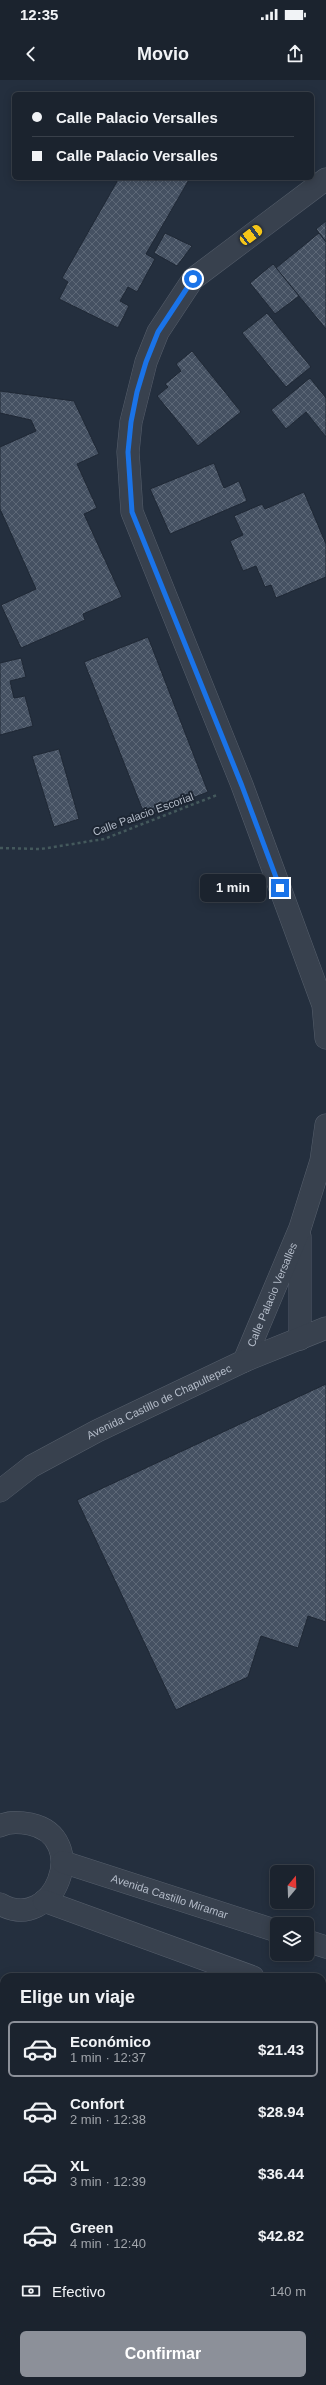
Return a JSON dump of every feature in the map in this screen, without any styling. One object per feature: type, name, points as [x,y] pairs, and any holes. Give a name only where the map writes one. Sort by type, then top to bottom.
[{"type":"street","points":[[326,179],[193,279],[158,332],[146,362],[131,422],[129,482],[132,512],[242,786],[324,1005],[326,1038]]},
{"type":"street","name":"Calle Palacio Versalles","points":[[244,1361],[300,1228],[321,1161],[326,1125]]},
{"type":"street","name":"Calle Palacio Versalles","points":[[300,1228],[300,1339]]},
{"type":"street","name":"Avenida Castillo de Chapultepec","points":[[0,1491],[38,1462],[97,1431],[244,1361],[326,1328]]},
{"type":"street","points":[[0,1904],[5,1907],[22,1909],[44,1901],[59,1884],[63,1862],[59,1847],[50,1835],[38,1826],[20,1821],[1,1824]]},
{"type":"street","name":"Avenida Castillo Miramar","points":[[63,1862],[270,1929]]},
{"type":"street","points":[[44,1901],[243,1973]]},
{"type":"street","points":[[314,1943],[326,1947]]},
{"type":"path","name":"Calle Palacio Escorial","points":[[0,848],[41,849],[104,839],[242,786]]},
{"type":"building","points":[[118,180],[189,180],[146,254],[155,259],[137,292],[128,287],[120,301],[129,306],[118,328],[59,299],[68,282],[62,278]]},
{"type":"building","points":[[326,221],[326,242],[316,229]]},
{"type":"building","points":[[165,233],[192,246],[177,266],[154,253]]},
{"type":"building","points":[[319,233],[326,242],[326,329],[276,268]]},
{"type":"building","points":[[273,264],[299,296],[275,314],[250,283]]},
{"type":"building","points":[[267,313],[311,367],[286,387],[242,333]]},
{"type":"building","points":[[192,351],[241,412],[198,446],[157,396],[168,387],[165,384],[181,371],[176,364]]},
{"type":"building","points":[[310,378],[326,398],[326,437],[306,412],[286,429],[271,410]]},
{"type":"building","points":[[0,391],[74,401],[99,454],[77,464],[97,508],[84,514],[122,597],[83,614],[85,620],[21,648],[1,605],[36,589],[0,509],[0,447],[36,431],[31,420],[0,413]]},
{"type":"building","points":[[214,463],[224,488],[239,481],[247,501],[170,534],[150,489]]},
{"type":"building","points":[[304,492],[326,544],[326,577],[276,598],[271,585],[265,587],[256,566],[243,571],[230,541],[243,535],[234,516],[262,504],[265,509]]},
{"type":"building","points":[[148,637],[208,792],[145,816],[84,662]]},
{"type":"building","points":[[21,658],[26,677],[10,681],[14,698],[25,696],[33,726],[0,735],[0,663]]},
{"type":"building","points":[[59,749],[79,819],[54,827],[32,756]]},
{"type":"building","points":[[326,1384],[326,1622],[308,1616],[298,1648],[261,1636],[248,1677],[176,1710],[77,1500]]},
{"type":"route","points":[[193,279],[174,305],[158,332],[146,362],[137,392],[131,422],[128,452],[132,512],[242,786],[280,888]]}]
